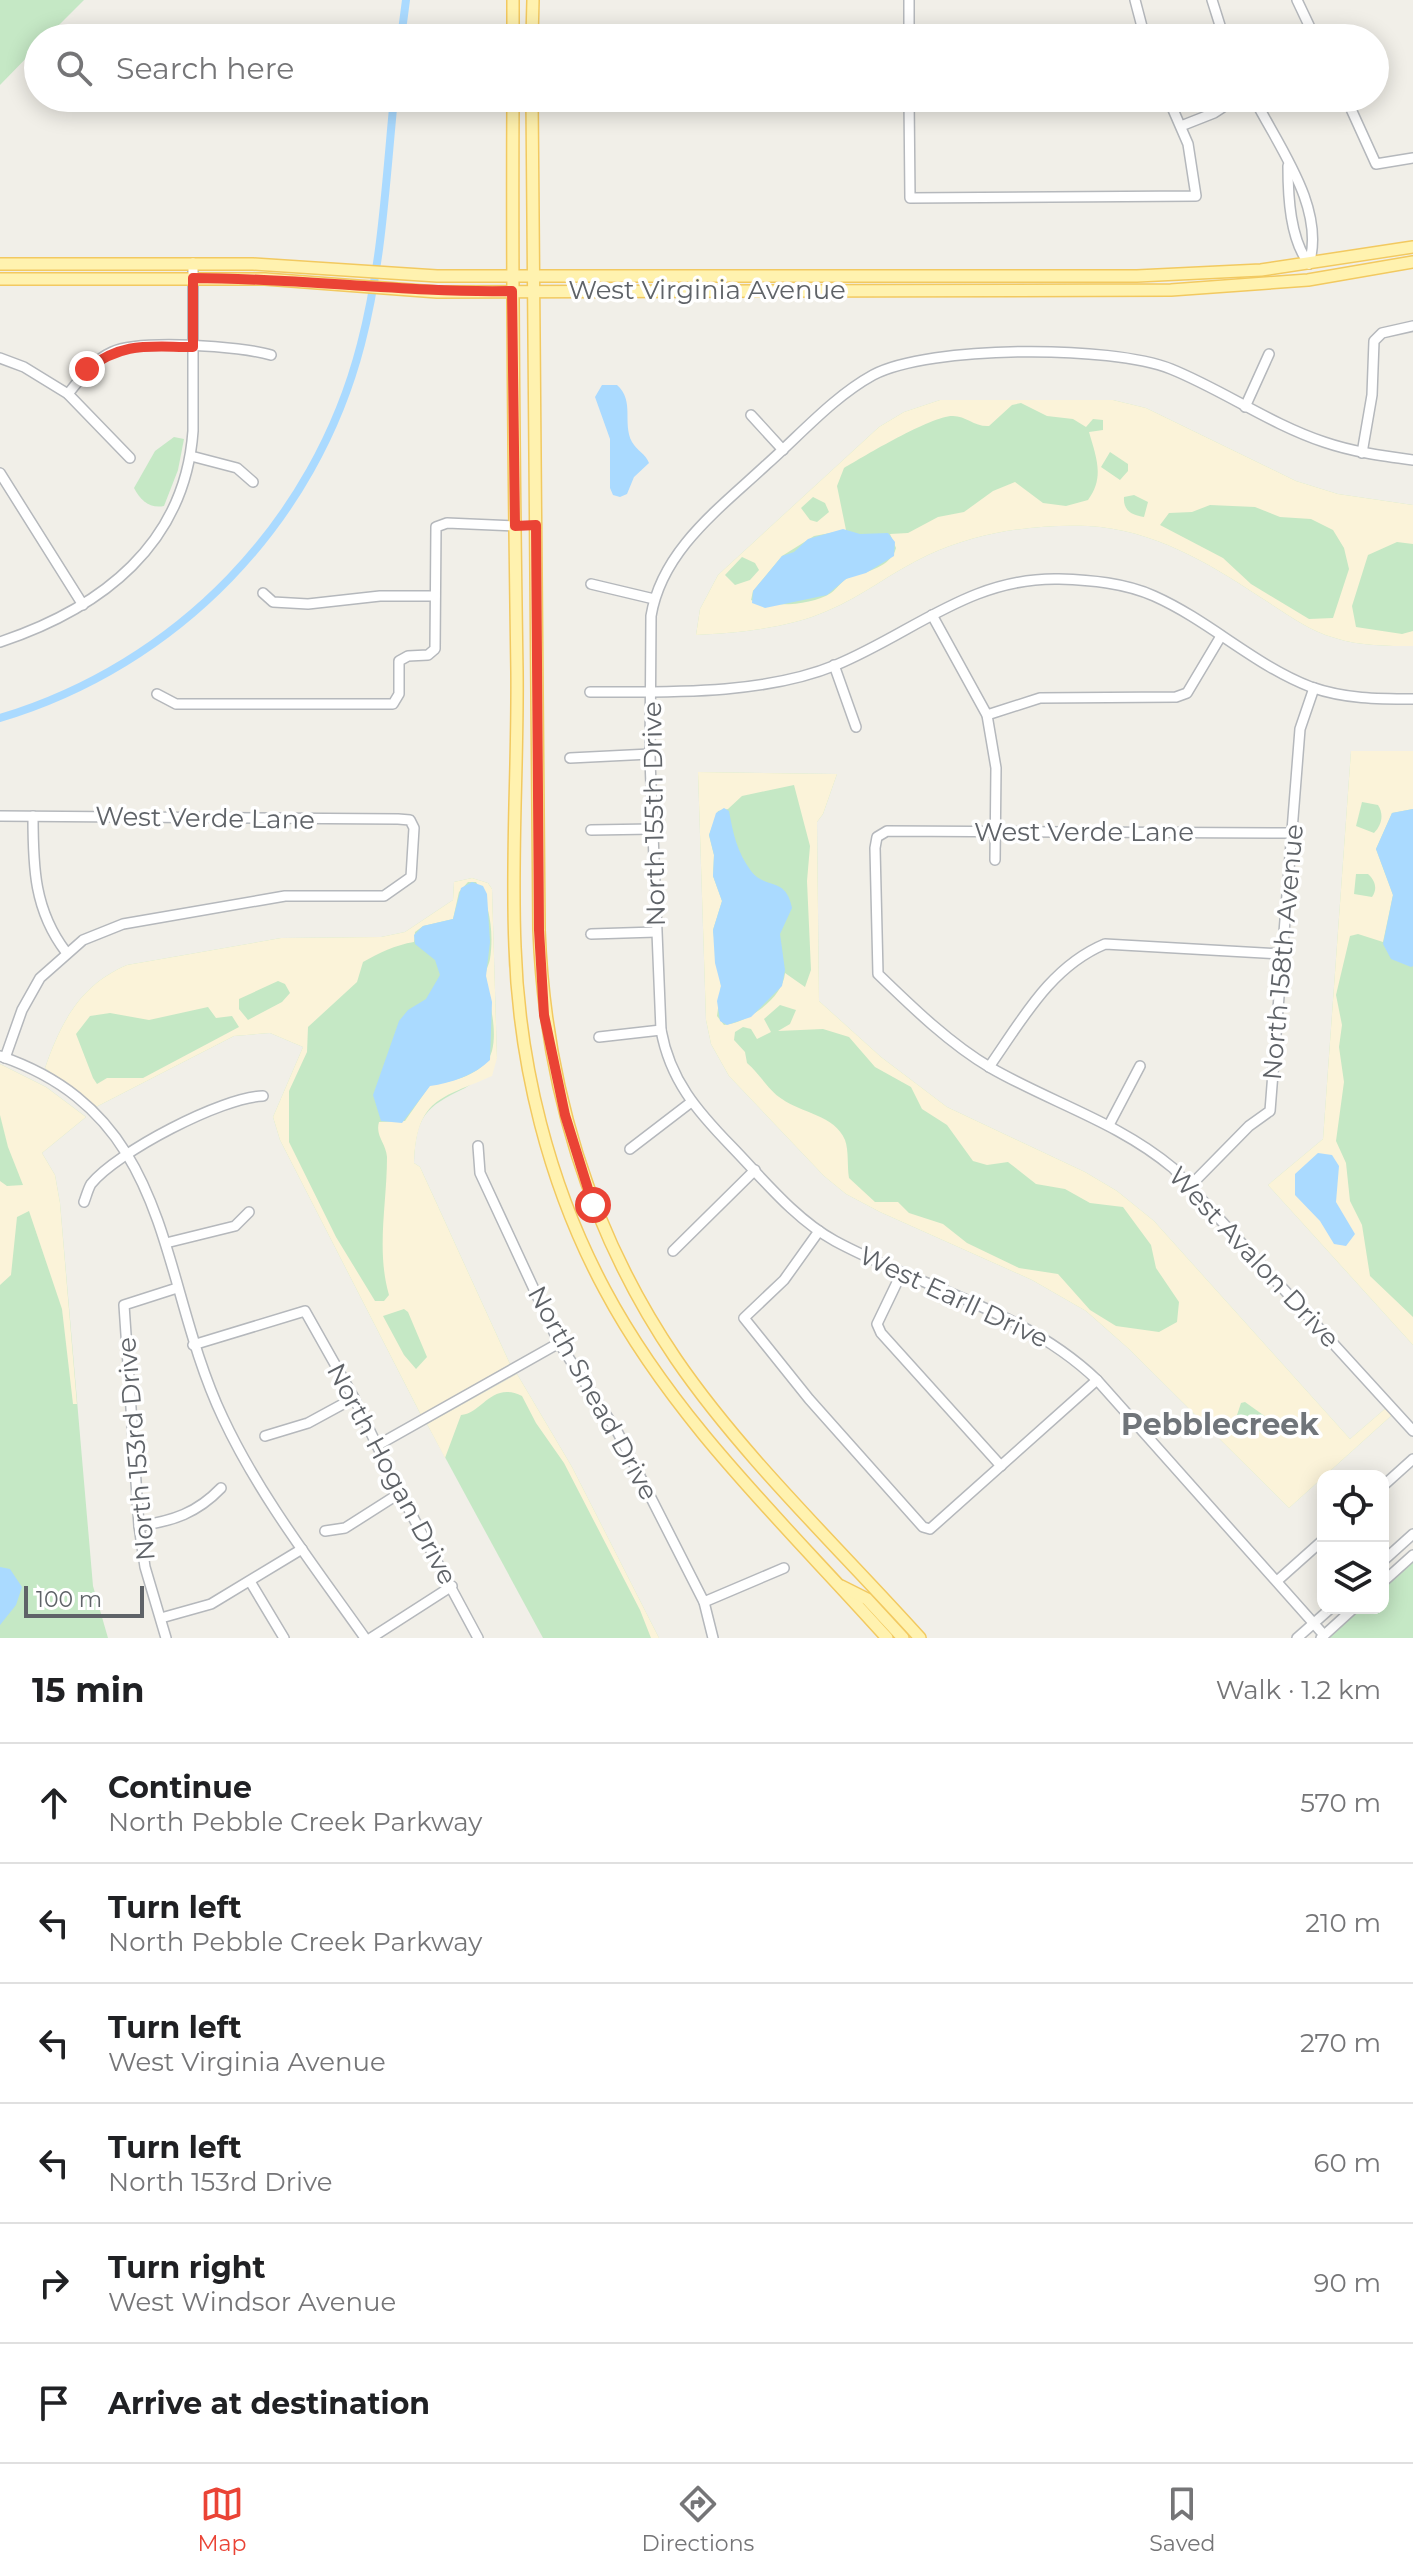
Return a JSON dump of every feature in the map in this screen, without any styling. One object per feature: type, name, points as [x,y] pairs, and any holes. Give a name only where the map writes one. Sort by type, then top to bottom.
[{"type":"main road","points":[[513,0],[513,24]]},
{"type":"main road","points":[[532,24],[533,0]]},
{"type":"main road","points":[[513,112],[514,926],[520,1020],[546,1145],[580,1236],[604,1289],[665,1387],[887,1638]]},
{"type":"main road","points":[[532,112],[539,930],[544,1015],[565,1115],[593,1205],[620,1266],[677,1360],[766,1468],[917,1637]]},
{"type":"main road","name":"West Virginia Avenue","points":[[0,264],[193,263],[388,274],[1137,276],[1240,272],[1413,247]]},
{"type":"main road","name":"West Virginia Avenue","points":[[0,279],[265,279],[386,290],[1171,290],[1308,280],[1413,262]]},
{"type":"main road","points":[[515,526],[536,525]]},
{"type":"main road","points":[[516,759],[539,759]]},
{"type":"main road","points":[[840,1586],[867,1599],[903,1638]]},
{"type":"street","points":[[909,0],[909,24]]},
{"type":"street","points":[[1135,0],[1141,24]]},
{"type":"street","points":[[1212,0],[1220,24]]},
{"type":"street","points":[[1297,0],[1308,24]]},
{"type":"street","points":[[909,112],[910,198],[1196,196],[1193,164],[1174,112]]},
{"type":"street","points":[[1181,126],[1216,112]]},
{"type":"street","points":[[1261,112],[1288,166],[1302,183],[1313,250],[1309,264]]},
{"type":"street","points":[[1352,112],[1376,164],[1413,158]]},
{"type":"street","points":[[1288,166],[1292,213],[1301,253],[1309,264]]},
{"type":"street","points":[[1292,213],[1308,210]]},
{"type":"street","points":[[0,642],[83,605],[127,570],[164,529],[184,486],[191,456],[193,263]]},
{"type":"street","points":[[1362,453],[1372,395],[1374,341],[1382,333],[1413,326]]},
{"type":"street","points":[[68,394],[87,369],[114,351],[247,348],[271,355]]},
{"type":"street","points":[[591,584],[654,599],[686,540],[855,386],[897,364],[931,356],[975,353],[1123,355],[1174,370],[1322,442],[1362,453],[1413,460]]},
{"type":"street","points":[[1245,407],[1269,354]]},
{"type":"street","points":[[0,358],[24,367],[68,394],[130,458]]},
{"type":"street","points":[[751,415],[783,450]]},
{"type":"street","points":[[191,456],[237,468],[253,482]]},
{"type":"street","points":[[0,473],[83,605]]},
{"type":"street","points":[[157,694],[176,704],[381,706],[397,700],[399,661],[432,652],[436,527],[447,523],[515,526]]},
{"type":"street","points":[[590,692],[712,689],[795,676],[834,665],[958,599],[1024,582],[1057,579],[1111,583],[1152,595],[1271,668],[1314,688],[1356,698],[1413,699]]},
{"type":"street","points":[[263,593],[273,602],[294,603],[435,596]]},
{"type":"street","name":"North 155th Drive","points":[[654,599],[650,754],[661,1030]]},
{"type":"street","points":[[932,615],[987,715],[996,768],[995,860]]},
{"type":"street","points":[[987,715],[1040,698],[1176,697],[1187,693],[1221,636]]},
{"type":"street","points":[[834,665],[856,727]]},
{"type":"street","name":"North 158th Avenue","points":[[1191,1185],[1249,1126],[1270,1111],[1300,729],[1314,688]]},
{"type":"street","points":[[570,758],[650,754]]},
{"type":"street","name":"West Verde Lane","points":[[0,816],[410,820],[414,828],[411,877],[384,896],[285,896],[123,924],[83,940],[66,952]]},
{"type":"street","points":[[33,816],[35,890],[52,933],[66,952],[40,978],[2,1057],[46,1078],[88,1108],[128,1156],[149,1193],[166,1243],[193,1345],[244,1459],[302,1549],[368,1638],[452,1586]]},
{"type":"street","points":[[591,830],[653,829]]},
{"type":"street","name":"West Verde Lane","points":[[878,974],[877,837],[887,831],[1293,833]]},
{"type":"street","points":[[591,934],[656,932]]},
{"type":"street","points":[[989,1067],[1061,969],[1081,954],[1118,943],[1282,954]]},
{"type":"street","name":"West Avalon Drive","points":[[878,974],[989,1067],[1109,1125],[1149,1148],[1191,1185],[1413,1431]]},
{"type":"street","points":[[599,1037],[661,1030]]},
{"type":"street","name":"West Earll Drive","points":[[661,1030],[672,1070],[690,1103],[819,1231],[1035,1332],[1097,1380],[1277,1581],[1322,1637]]},
{"type":"street","points":[[1109,1125],[1140,1066]]},
{"type":"street","points":[[84,1202],[91,1185],[159,1133],[245,1096],[263,1096]]},
{"type":"street","points":[[630,1149],[690,1103]]},
{"type":"street","name":"North Snead Drive","points":[[478,1146],[480,1173],[559,1343],[618,1433],[704,1602],[713,1638]]},
{"type":"street","points":[[673,1251],[755,1170]]},
{"type":"street","points":[[166,1243],[235,1226],[249,1212]]},
{"type":"street","points":[[819,1231],[784,1280],[744,1318],[809,1399],[923,1527],[930,1529],[1097,1380]]},
{"type":"street","points":[[902,1272],[877,1324],[881,1333],[1001,1466]]},
{"type":"street","name":"North 153rd Drive","points":[[166,1638],[145,1567],[139,1526],[124,1305],[177,1288]]},
{"type":"street","name":"North Hogan Drive","points":[[193,1345],[305,1311],[354,1398],[400,1493],[478,1638]]},
{"type":"street","points":[[378,1445],[559,1343]]},
{"type":"street","points":[[265,1436],[308,1423],[354,1398]]},
{"type":"street","points":[[1389,1481],[1413,1459]]},
{"type":"street","points":[[139,1526],[170,1521],[204,1506],[221,1488]]},
{"type":"street","points":[[325,1531],[345,1528],[400,1493]]},
{"type":"street","points":[[1389,1556],[1413,1534]]},
{"type":"street","points":[[1277,1581],[1321,1542]]},
{"type":"street","points":[[161,1618],[211,1604],[251,1583],[302,1549]]},
{"type":"street","points":[[1389,1577],[1413,1555]]},
{"type":"street","points":[[704,1602],[784,1568]]},
{"type":"street","points":[[251,1583],[284,1638]]},
{"type":"street","points":[[1297,1638],[1324,1614]]},
{"type":"street","points":[[1322,1637],[1347,1614]]},
{"type":"green space","points":[[0,0],[84,0],[60,24],[24,24],[24,60],[0,85]]},
{"type":"green space","points":[[940,400],[1113,400],[1146,408],[1296,481],[1338,494],[1413,505],[1413,646],[1364,644],[1325,635],[1179,550],[1135,534],[1088,526],[1027,528],[966,540],[915,561],[853,598],[812,617],[763,629],[696,635],[700,609],[718,575],[879,427],[904,412]]},
{"type":"green space","points":[[174,437],[184,439],[178,470],[164,506],[150,505],[134,488],[155,451]]},
{"type":"green space","points":[[1351,751],[1413,751],[1413,1345],[1268,1185],[1323,1139]]},
{"type":"green space","points":[[698,772],[837,774],[823,814],[817,822],[819,1001],[881,1057],[947,1107],[1085,1172],[1117,1191],[1154,1221],[1350,1439],[1386,1408],[1392,1415],[1331,1470],[1317,1470],[1317,1483],[1289,1508],[1129,1349],[1086,1311],[1032,1280],[880,1212],[846,1194],[824,1176],[729,1076],[711,1044],[706,1020]]},
{"type":"green space","points":[[472,878],[488,883],[492,889],[497,1058],[474,1082],[440,1101],[425,1115],[417,1134],[414,1163],[420,1167],[510,1364],[421,1415],[280,1140],[273,1117],[303,1047],[270,1033],[234,1036],[96,1107],[45,1068],[58,1035],[74,1007],[97,983],[127,965],[281,938],[381,937],[405,932],[453,900],[454,882]]},
{"type":"green space","points":[[0,1064],[46,1087],[86,1117],[42,1153],[55,1175],[60,1203],[93,1586],[108,1638],[0,1638]]},
{"type":"green space","points":[[517,1374],[572,1467],[659,1638],[543,1638],[427,1424]]},
{"type":"green space","points":[[1413,1562],[1413,1638],[1329,1638],[1355,1614],[1389,1614],[1389,1584]]},
{"type":"sand","points":[[940,400],[1113,400],[1146,408],[1296,481],[1338,494],[1413,505],[1413,544],[1397,542],[1368,555],[1352,606],[1356,627],[1402,634],[1413,631],[1413,646],[1364,644],[1325,635],[1179,550],[1135,534],[1088,526],[1027,528],[966,540],[915,561],[853,598],[812,617],[763,629],[696,635],[700,609],[718,575],[879,427],[904,412]],"holes":[[[1021,403],[1047,416],[1073,419],[1086,427],[1093,419],[1103,420],[1103,430],[1089,432],[1098,475],[1088,500],[1066,506],[1043,503],[1015,482],[993,491],[964,512],[938,517],[908,533],[890,534],[896,548],[889,560],[877,568],[847,578],[823,597],[791,604],[751,600],[753,591],[782,556],[814,536],[846,530],[837,486],[844,468],[898,437],[943,417],[958,416],[989,426],[1012,405]],[[1110,452],[1128,464],[1128,471],[1120,480],[1101,467]],[[1134,495],[1148,502],[1144,517],[1129,512],[1124,497]],[[813,497],[825,503],[829,512],[817,522],[810,520],[801,508]],[[1210,505],[1255,507],[1280,517],[1311,519],[1333,530],[1344,548],[1349,569],[1333,618],[1309,619],[1251,584],[1223,558],[1160,525],[1169,513],[1192,512]],[[742,557],[755,563],[759,570],[750,580],[735,585],[725,575]]]},
{"type":"sand","points":[[1351,751],[1413,751],[1413,809],[1392,813],[1376,849],[1393,895],[1383,942],[1358,934],[1350,936],[1336,995],[1342,1025],[1339,1047],[1344,1082],[1336,1141],[1346,1163],[1350,1201],[1362,1225],[1370,1276],[1413,1317],[1413,1345],[1268,1185],[1323,1139]],"holes":[[[1362,802],[1380,808],[1381,819],[1374,833],[1356,826]],[[1356,874],[1368,874],[1372,879],[1375,888],[1372,897],[1354,894]]]},
{"type":"sand","points":[[698,772],[837,774],[823,814],[817,822],[819,1001],[881,1057],[947,1107],[1085,1172],[1117,1191],[1154,1221],[1350,1439],[1386,1408],[1392,1415],[1331,1470],[1317,1470],[1317,1483],[1289,1508],[1129,1349],[1086,1311],[1032,1280],[846,1194],[824,1176],[729,1076],[711,1044],[706,1020]],"holes":[[[794,785],[810,846],[807,881],[811,970],[805,987],[785,973],[778,992],[762,1008],[743,1020],[724,1025],[717,1016],[721,986],[713,930],[722,901],[713,876],[714,855],[709,835],[718,811],[728,809],[742,796]],[[780,1005],[796,1010],[790,1024],[778,1031],[823,1029],[849,1037],[875,1067],[911,1087],[922,1109],[947,1125],[973,1161],[987,1165],[1008,1162],[1036,1184],[1065,1189],[1090,1203],[1123,1207],[1151,1245],[1156,1268],[1179,1302],[1177,1322],[1159,1332],[1116,1326],[1090,1310],[1058,1274],[1019,1268],[967,1243],[943,1224],[909,1213],[898,1202],[875,1202],[849,1178],[845,1140],[834,1125],[790,1104],[772,1091],[747,1063],[745,1052],[734,1040],[735,1032],[743,1027],[751,1029],[757,1039],[771,1032],[764,1019]],[[1245,1402],[1266,1417],[1264,1432],[1251,1430],[1236,1418],[1241,1403]]]},
{"type":"sand","points":[[472,878],[488,883],[492,889],[497,1058],[492,1076],[445,1096],[426,1113],[420,1125],[414,1163],[420,1167],[510,1364],[421,1415],[280,1140],[273,1117],[303,1047],[270,1033],[234,1036],[96,1107],[45,1068],[58,1035],[74,1007],[97,983],[127,965],[281,938],[381,937],[405,932],[453,900],[454,882]],"holes":[[[468,882],[476,882],[485,899],[490,919],[491,949],[486,974],[494,1042],[488,1059],[475,1072],[430,1085],[405,1121],[379,1122],[378,1131],[387,1157],[383,1261],[389,1295],[384,1301],[375,1301],[336,1237],[289,1142],[289,1091],[307,1052],[308,1027],[357,982],[363,962],[387,950],[414,942],[415,932],[423,926],[453,919],[459,892]],[[278,981],[285,984],[290,993],[282,1002],[248,1020],[239,1009],[239,999]],[[208,1007],[216,1018],[232,1016],[239,1027],[143,1078],[107,1078],[97,1084],[76,1034],[90,1016],[110,1013],[149,1020]],[[404,1309],[408,1312],[427,1357],[416,1369],[404,1355],[383,1316]]]},
{"type":"sand","points":[[0,1064],[46,1087],[86,1117],[42,1153],[55,1175],[60,1203],[77,1404],[73,1404],[62,1309],[29,1211],[17,1217],[11,1275],[0,1285],[0,1181],[7,1186],[23,1185],[0,1115]]},
{"type":"sand","points":[[517,1374],[572,1467],[659,1638],[651,1638],[640,1610],[564,1463],[536,1423],[522,1396],[502,1392],[475,1410],[461,1415],[445,1458],[427,1424]]},
{"type":"water","points":[[602,385],[617,385],[622,391],[626,398],[629,435],[649,463],[634,477],[627,494],[620,497],[613,495],[610,488],[610,439],[595,397]]},
{"type":"water","points":[[843,529],[860,534],[888,533],[895,542],[894,556],[866,573],[846,579],[827,595],[765,608],[752,603],[753,591],[782,556],[794,552],[808,539]]},
{"type":"water","points":[[724,808],[729,811],[734,835],[746,864],[757,877],[785,891],[792,908],[780,934],[785,970],[782,986],[751,1017],[727,1025],[720,1021],[717,1001],[721,986],[715,963],[713,930],[722,901],[713,876],[714,855],[709,835],[716,813]]},
{"type":"water","points":[[1413,809],[1411,967],[1391,959],[1383,944],[1393,895],[1376,849],[1392,813]]},
{"type":"water","points":[[472,882],[483,886],[487,894],[490,942],[486,976],[492,1002],[490,1060],[462,1078],[430,1086],[402,1123],[381,1121],[373,1095],[399,1021],[408,1010],[426,999],[440,975],[435,960],[415,944],[414,935],[423,926],[453,919],[461,888]]},
{"type":"water","points":[[1318,1153],[1332,1155],[1339,1166],[1336,1202],[1355,1234],[1346,1246],[1334,1244],[1320,1221],[1295,1195],[1295,1174]]},
{"type":"water","points":[[0,1567],[10,1569],[22,1587],[16,1605],[0,1625]]},
{"type":"waterway","points":[[403,24],[406,0]]},
{"type":"waterway","points":[[0,718],[64,694],[125,662],[180,624],[230,578],[273,527],[310,470],[340,409],[368,314],[382,221],[393,112]]},
{"type":"district","name":"Pebblecreek","points":[[1220,1424]]},
{"type":"route","points":[[87,369],[105,355],[127,347],[193,347],[193,278],[293,280],[386,290],[512,291],[515,526],[536,525],[539,930],[544,1015],[565,1115],[593,1205]]}]
